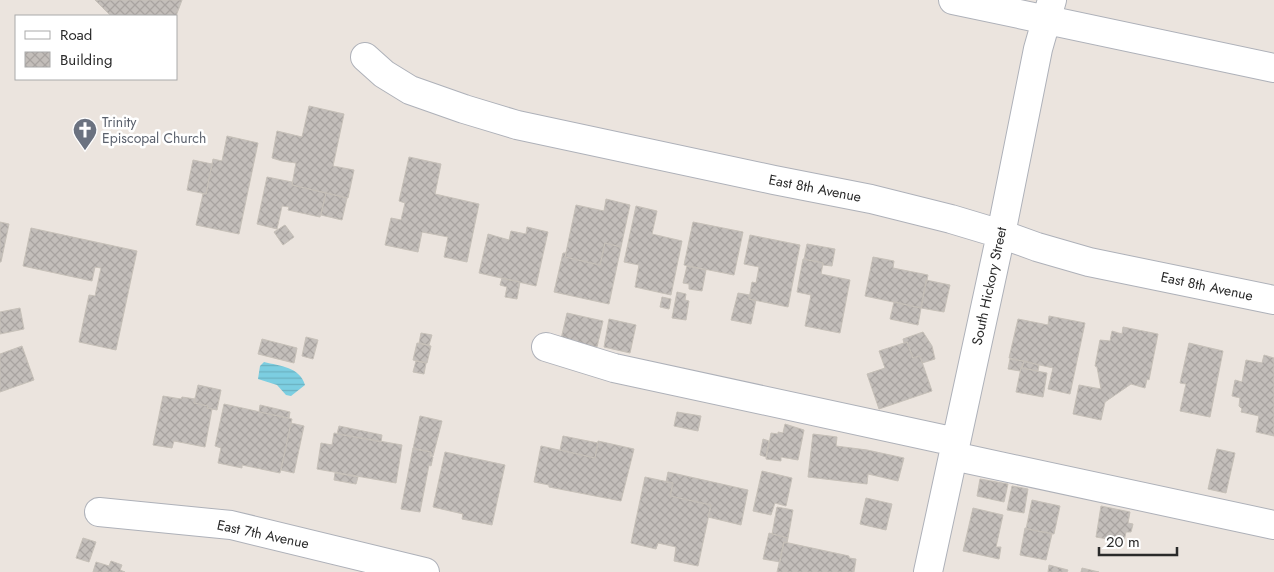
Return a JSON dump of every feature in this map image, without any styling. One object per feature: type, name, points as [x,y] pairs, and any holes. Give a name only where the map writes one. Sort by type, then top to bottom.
[{"type":"street","points":[[953,0],[1049,10],[1274,68]]},
{"type":"street","name":"South Hickory Street","points":[[928,572],[1001,234],[1038,49],[1049,10]]},
{"type":"street","name":"East 8th Avenue","points":[[365,58],[384,74],[410,90],[517,125],[871,199],[933,214],[1089,262],[1274,300]]},
{"type":"street","points":[[546,348],[614,368],[1274,525]]},
{"type":"street","name":"East 7th Avenue","points":[[99,512],[231,525],[425,572]]},
{"type":"water","points":[[264,362],[289,368],[299,374],[305,385],[291,396],[286,395],[277,385],[258,379],[260,366]]},
{"type":"building","points":[[95,0],[182,0],[176,15],[110,15]]},
{"type":"building","points":[[309,106],[344,114],[333,166],[354,170],[348,198],[292,185],[296,163],[272,158],[277,131],[302,137]]},
{"type":"building","points":[[227,136],[258,143],[239,234],[196,225],[203,194],[206,194],[213,159],[222,161]]},
{"type":"building","points":[[409,157],[441,164],[435,194],[479,204],[467,262],[444,257],[448,237],[422,232],[418,252],[385,245],[391,218],[401,220],[405,203],[399,201]]},
{"type":"building","points":[[193,160],[212,164],[206,194],[187,190]]},
{"type":"building","points":[[267,177],[292,182],[292,185],[326,193],[320,217],[288,210],[289,207],[282,206],[277,229],[257,224]]},
{"type":"building","points":[[326,193],[347,198],[342,220],[321,215]]},
{"type":"building","points":[[606,199],[630,205],[621,247],[605,243],[600,265],[565,257],[576,205],[604,211]]},
{"type":"building","points":[[636,206],[657,211],[652,234],[682,241],[671,295],[635,287],[639,265],[624,262]]},
{"type":"building","points":[[0,222],[9,224],[1,262],[0,262]]},
{"type":"building","points":[[693,222],[743,232],[734,275],[684,265]]},
{"type":"building","points":[[285,225],[294,237],[283,245],[274,232]]},
{"type":"building","points":[[527,227],[548,232],[536,286],[479,273],[488,234],[509,240],[511,231],[526,234]]},
{"type":"building","points":[[31,228],[137,251],[116,350],[79,342],[89,295],[95,296],[101,268],[95,267],[92,281],[23,266]]},
{"type":"building","points":[[750,235],[800,245],[788,307],[749,299],[752,282],[756,283],[759,267],[744,264]]},
{"type":"building","points":[[605,243],[621,247],[609,304],[554,292],[563,253],[566,253],[565,257],[600,265]]},
{"type":"building","points":[[807,244],[835,249],[832,266],[804,259]]},
{"type":"building","points":[[873,257],[894,261],[893,268],[928,275],[921,308],[865,296]]},
{"type":"building","points":[[803,259],[823,263],[821,274],[850,280],[840,333],[805,326],[811,295],[797,292]]},
{"type":"building","points":[[687,266],[706,270],[702,291],[689,289],[689,284],[683,283]]},
{"type":"building","points":[[502,278],[520,282],[517,299],[505,297],[507,287],[500,285]]},
{"type":"building","points":[[926,280],[950,285],[944,312],[921,308]]},
{"type":"building","points":[[677,292],[686,294],[685,300],[689,301],[686,320],[672,318]]},
{"type":"building","points":[[738,293],[750,295],[749,299],[756,300],[751,324],[731,320]]},
{"type":"building","points":[[662,297],[671,299],[669,309],[660,307]]},
{"type":"building","points":[[894,302],[921,308],[918,325],[890,319]]},
{"type":"building","points":[[20,308],[24,329],[0,334],[0,312]]},
{"type":"building","points":[[567,313],[603,321],[597,347],[561,339]]},
{"type":"building","points":[[1049,316],[1085,323],[1070,394],[1048,389],[1053,368],[1009,358],[1018,319],[1048,325]]},
{"type":"building","points":[[609,319],[636,325],[630,353],[604,347]]},
{"type":"building","points":[[1123,327],[1158,334],[1149,380],[1147,379],[1145,388],[1131,384],[1105,402],[1101,420],[1073,414],[1079,385],[1101,389],[1097,367],[1095,366],[1100,340],[1110,341],[1112,331],[1122,334]]},
{"type":"building","points":[[923,332],[932,346],[935,359],[922,363],[920,356],[913,358],[907,342],[904,343],[903,339]]},
{"type":"building","points":[[421,333],[432,335],[429,345],[419,343]]},
{"type":"building","points":[[306,337],[318,340],[313,359],[302,356]]},
{"type":"building","points":[[262,339],[297,348],[294,363],[258,354]]},
{"type":"building","points":[[907,342],[913,358],[920,356],[932,391],[879,409],[867,374],[885,368],[879,351]]},
{"type":"building","points":[[417,343],[431,346],[427,363],[413,360]]},
{"type":"building","points":[[1189,343],[1223,351],[1210,417],[1180,411],[1186,384],[1180,383]]},
{"type":"building","points":[[22,346],[34,380],[0,392],[0,354]]},
{"type":"building","points":[[1264,355],[1274,358],[1274,436],[1256,432],[1259,416],[1241,412],[1242,409],[1239,406],[1240,398],[1232,396],[1235,380],[1242,382],[1246,360],[1262,363]]},
{"type":"building","points":[[1010,359],[1024,361],[1020,371],[1008,369]]},
{"type":"building","points":[[416,361],[426,363],[424,374],[413,372]]},
{"type":"building","points":[[1024,361],[1039,365],[1038,371],[1022,368]]},
{"type":"building","points":[[1021,368],[1047,373],[1043,397],[1016,392]]},
{"type":"building","points":[[198,385],[221,390],[217,410],[194,403]]},
{"type":"building","points":[[163,396],[195,399],[194,403],[208,406],[207,408],[212,409],[205,447],[174,441],[172,448],[153,445]]},
{"type":"building","points":[[224,404],[292,419],[280,473],[242,465],[242,468],[218,463],[221,448],[215,446]]},
{"type":"building","points":[[260,405],[290,412],[289,418],[259,412]]},
{"type":"building","points":[[677,412],[701,416],[698,431],[674,426]]},
{"type":"building","points":[[420,416],[442,421],[433,456],[431,452],[413,449]]},
{"type":"building","points":[[291,423],[304,426],[294,473],[281,470]]},
{"type":"building","points":[[785,424],[804,430],[798,460],[781,457],[781,461],[766,459],[771,433],[783,433]]},
{"type":"building","points":[[339,426],[382,435],[381,442],[337,434]]},
{"type":"building","points":[[334,433],[402,445],[396,483],[317,469],[321,443],[332,445]]},
{"type":"building","points":[[813,434],[837,437],[836,446],[904,458],[898,481],[868,474],[867,484],[808,477]]},
{"type":"building","points":[[563,436],[598,443],[595,458],[560,450]]},
{"type":"building","points":[[763,439],[769,441],[766,457],[760,455]]},
{"type":"building","points":[[598,441],[634,449],[621,501],[549,487],[549,485],[534,482],[541,446],[595,458]]},
{"type":"building","points":[[413,448],[431,452],[430,456],[433,457],[431,466],[429,465],[420,512],[401,509]]},
{"type":"building","points":[[1217,449],[1235,453],[1226,493],[1208,489]]},
{"type":"building","points":[[445,452],[505,465],[492,525],[462,519],[463,514],[433,507]]},
{"type":"building","points":[[762,471],[792,478],[786,506],[775,503],[771,515],[753,511]]},
{"type":"building","points":[[668,472],[748,490],[741,525],[708,517],[711,505],[670,496],[673,483],[666,482]]},
{"type":"building","points":[[335,473],[358,477],[356,484],[334,480]]},
{"type":"building","points":[[645,477],[673,483],[670,496],[711,505],[698,566],[674,561],[676,547],[658,543],[656,549],[631,543]]},
{"type":"building","points":[[980,479],[1008,484],[1004,502],[977,496]]},
{"type":"building","points":[[1012,486],[1028,489],[1024,513],[1007,510]]},
{"type":"building","points":[[866,498],[892,504],[886,530],[860,524]]},
{"type":"building","points":[[1032,500],[1060,506],[1054,534],[1026,529]]},
{"type":"building","points":[[1101,506],[1130,512],[1128,523],[1133,524],[1131,532],[1126,532],[1124,542],[1096,537]]},
{"type":"building","points":[[777,507],[793,510],[788,538],[772,534]]},
{"type":"building","points":[[973,508],[1003,515],[996,547],[1001,547],[999,559],[963,551]]},
{"type":"building","points":[[1025,528],[1052,534],[1046,560],[1020,555]]},
{"type":"building","points":[[769,533],[788,538],[787,543],[784,542],[780,562],[763,559]]},
{"type":"building","points":[[83,538],[96,542],[89,562],[76,558]]},
{"type":"building","points":[[784,542],[856,559],[854,572],[777,572]]},
{"type":"building","points":[[111,561],[122,565],[120,570],[125,572],[93,572],[96,562],[109,566]]},
{"type":"building","points":[[1049,565],[1068,570],[1067,572],[1048,572]]},
{"type":"building","points":[[1082,568],[1099,572],[1081,572]]},
{"type":"place","name":"Trinity Episcopal Church","points":[[85,151]]}]
